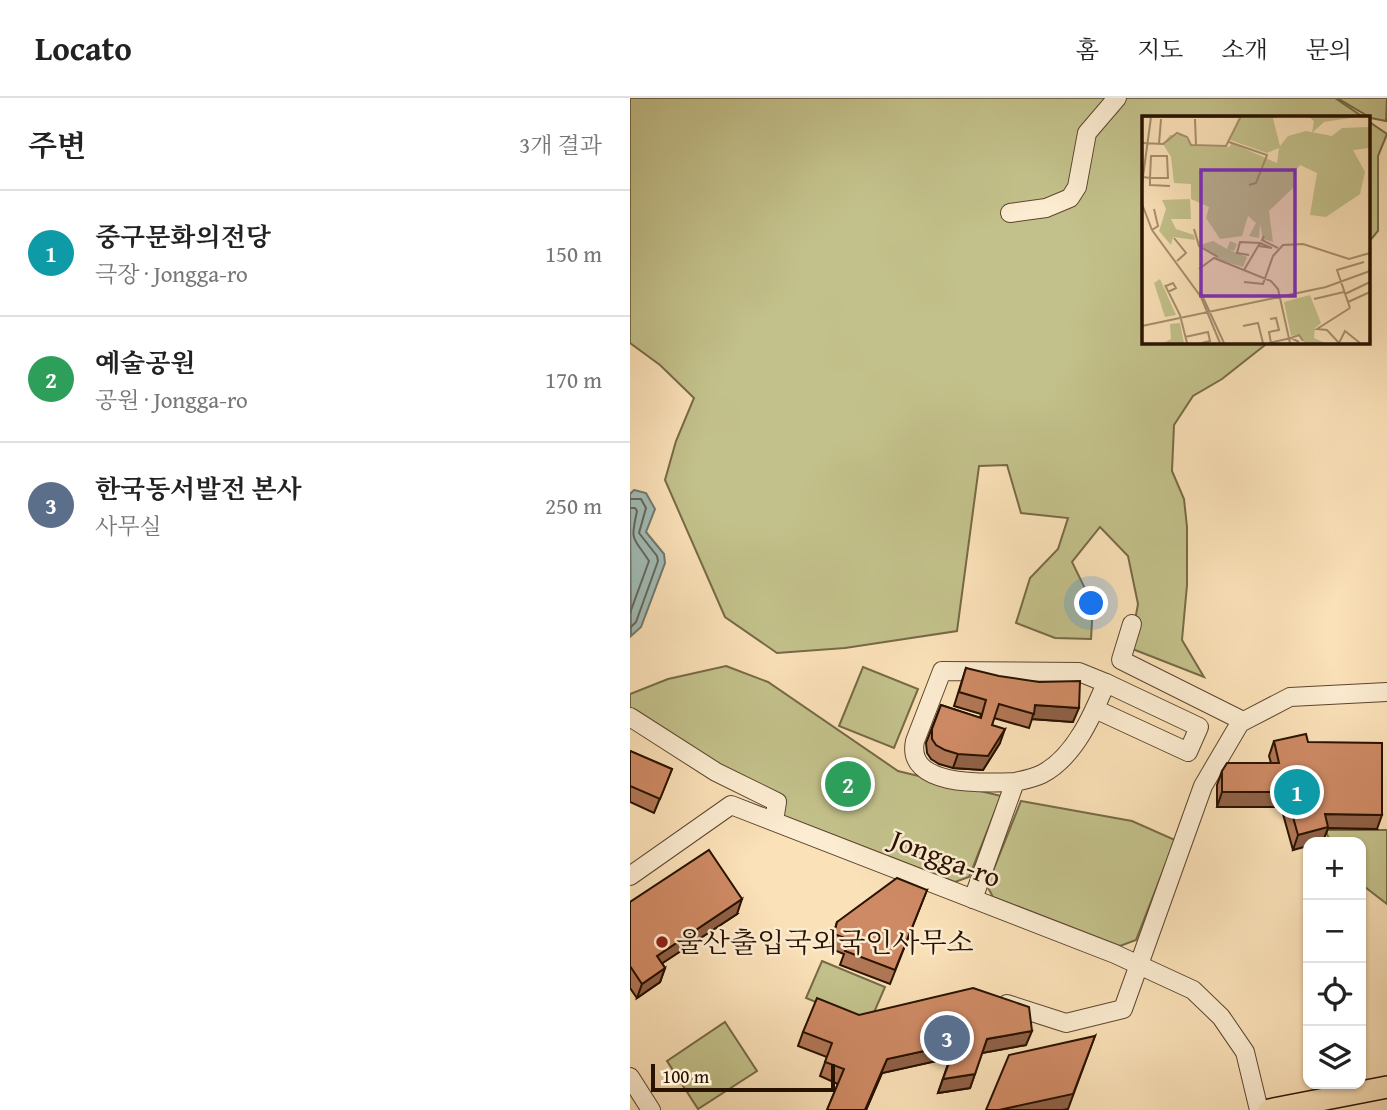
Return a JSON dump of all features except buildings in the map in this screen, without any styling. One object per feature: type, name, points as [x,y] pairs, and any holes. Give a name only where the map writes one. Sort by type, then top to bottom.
[{"type":"main road","points":[[1269,1110],[1387,1087]]},
{"type":"street","points":[[1010,213],[1046,208],[1070,198],[1077,187],[1087,133],[1117,98]]},
{"type":"street","points":[[1132,624],[1121,660],[1243,721]]},
{"type":"street","points":[[1095,709],[1188,751],[1199,727],[1106,682],[1079,672],[942,671],[913,750],[920,765],[927,771],[959,782],[1015,782],[1044,773],[1056,764],[1083,730],[1106,682]]},
{"type":"street","points":[[987,997],[1066,1023],[1123,1009],[1203,786],[1243,721],[1290,696],[1387,692]]},
{"type":"street","points":[[630,717],[716,772],[777,802],[774,821]]},
{"type":"street","points":[[973,899],[1015,782]]},
{"type":"street","name":"Jongga-ro","points":[[630,876],[732,805],[1138,964],[1193,990],[1222,1017],[1245,1052],[1259,1110]]},
{"type":"street","points":[[630,1077],[651,1110]]},
{"type":"shaded area","points":[[630,98],[1335,98],[1362,116],[1142,116],[1142,343],[1267,343],[1222,379],[1193,396],[1174,425],[1172,471],[1184,499],[1187,527],[1187,585],[1182,640],[1204,677],[1130,648],[1138,604],[1128,556],[1100,527],[1072,562],[1093,605],[1091,639],[1055,638],[1016,623],[1030,578],[1058,549],[1068,518],[1021,513],[1007,465],[979,466],[957,631],[845,648],[777,653],[725,617],[665,480],[676,441],[694,398],[660,365],[630,343]]},
{"type":"shaded area","points":[[1337,98],[1387,98],[1386,121],[1368,116]]},
{"type":"shaded area","points":[[1370,122],[1387,134],[1378,156],[1378,231],[1370,241]]},
{"type":"shaded area","points":[[726,666],[768,682],[898,771],[1001,796],[969,877],[955,882],[784,816],[784,804],[716,767],[630,708],[630,694],[668,679]]},
{"type":"shaded area","points":[[863,667],[918,689],[894,748],[839,726]]},
{"type":"shaded area","points":[[1021,801],[1132,821],[1175,840],[1136,940],[1120,946],[993,897],[987,886]]},
{"type":"shaded area","points":[[1326,830],[1387,830],[1387,904],[1366,888],[1366,837],[1328,837]]},
{"type":"shaded area","points":[[822,961],[885,987],[869,1024],[806,998]]},
{"type":"shaded area","points":[[725,1022],[757,1071],[698,1109],[667,1061]]},
{"type":"water","points":[[634,490],[646,493],[655,509],[646,532],[664,554],[665,563],[641,627],[631,636],[630,494]]},
{"type":"place","name":"예술공원","points":[[848,784]]},
{"type":"place","name":"중구문화의전당","points":[[1297,792]]},
{"type":"place","name":"울산출입국외국인사무소","points":[[662,942]]},
{"type":"place","name":"한국동서발전 본사","points":[[947,1038]]}]
